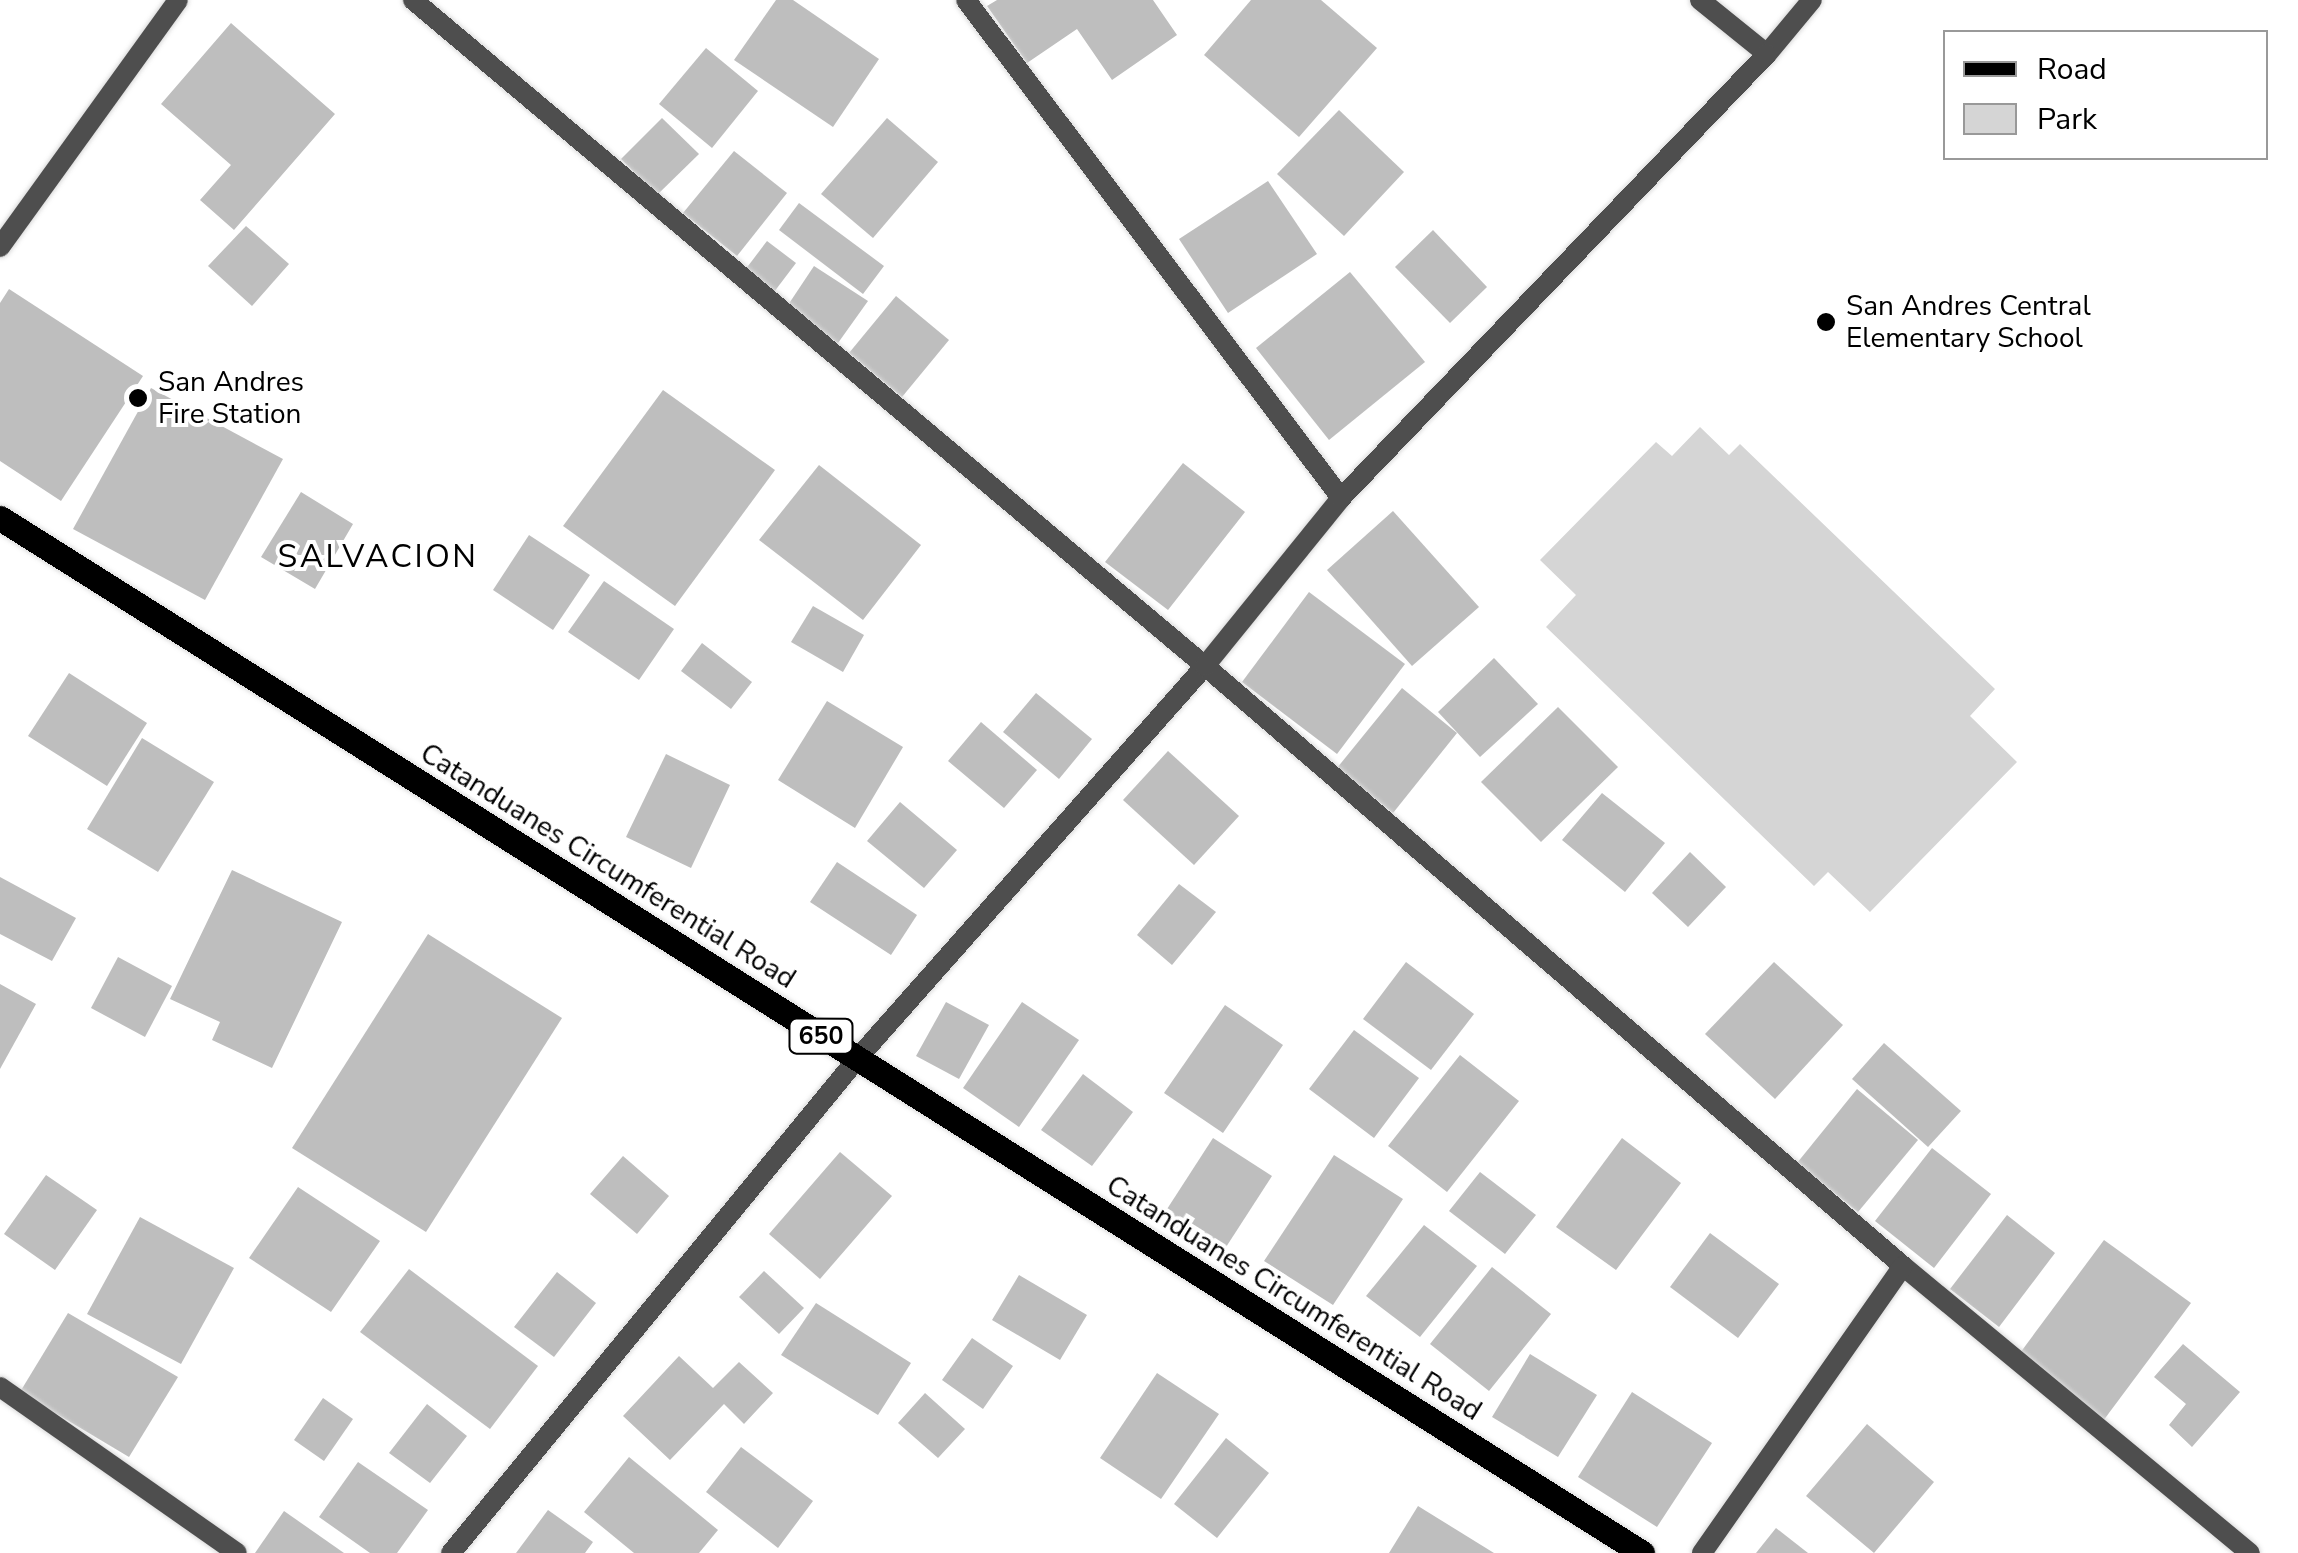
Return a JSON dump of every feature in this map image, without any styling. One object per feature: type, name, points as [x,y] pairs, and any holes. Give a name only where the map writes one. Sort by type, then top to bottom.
[{"type":"main road","name":"Catanduanes Circumferential Road","points":[[0,518],[1642,1553]]},
{"type":"street","points":[[0,247],[178,0]]},
{"type":"street","points":[[413,0],[1205,666],[1903,1266],[2250,1553]]},
{"type":"street","points":[[966,0],[1341,498]]},
{"type":"street","points":[[1700,0],[1767,54]]},
{"type":"street","points":[[451,1553],[858,1059],[1205,666],[1341,498],[1767,54],[1812,0]]},
{"type":"street","points":[[1702,1553],[1903,1266]]},
{"type":"street","points":[[0,1387],[237,1553]]},
{"type":"green space","points":[[1700,427],[1729,455],[1740,444],[1995,689],[1970,716],[2017,762],[1870,912],[1828,872],[1814,886],[1546,627],[1576,595],[1540,560],[1656,442],[1672,456]]},
{"type":"building","points":[[776,0],[793,0],[879,59],[833,127],[734,60]]},
{"type":"building","points":[[997,0],[1153,0],[1177,35],[1112,80],[1077,29],[1027,63],[987,6]]},
{"type":"building","points":[[1251,0],[1321,0],[1377,48],[1299,137],[1204,55]]},
{"type":"building","points":[[231,23],[335,114],[234,230],[200,200],[231,165],[161,104]]},
{"type":"building","points":[[706,48],[758,91],[712,148],[659,104]]},
{"type":"building","points":[[1339,110],[1404,172],[1344,236],[1277,174]]},
{"type":"building","points":[[662,118],[699,154],[657,195],[621,159]]},
{"type":"building","points":[[887,118],[938,162],[873,238],[821,194]]},
{"type":"building","points":[[734,151],[787,193],[737,256],[683,213]]},
{"type":"building","points":[[1268,181],[1317,254],[1228,313],[1179,239]]},
{"type":"building","points":[[799,203],[884,266],[863,294],[779,230]]},
{"type":"building","points":[[246,226],[289,264],[252,306],[208,266]]},
{"type":"building","points":[[1433,230],[1487,287],[1450,323],[1395,267]]},
{"type":"building","points":[[767,241],[796,263],[771,296],[742,274]]},
{"type":"building","points":[[814,266],[868,301],[838,343],[786,308]]},
{"type":"building","points":[[1350,272],[1425,362],[1329,440],[1256,348]]},
{"type":"building","points":[[9,289],[143,376],[61,501],[0,461],[0,303]]},
{"type":"building","points":[[896,296],[949,340],[902,397],[849,353]]},
{"type":"building","points":[[151,388],[283,459],[205,600],[73,529]]},
{"type":"building","points":[[663,390],[775,470],[675,606],[563,526]]},
{"type":"building","points":[[1183,463],[1245,512],[1168,610],[1105,562]]},
{"type":"building","points":[[819,465],[921,545],[863,620],[759,540]]},
{"type":"building","points":[[301,492],[353,524],[315,589],[261,557]]},
{"type":"building","points":[[1393,511],[1479,607],[1412,666],[1327,570]]},
{"type":"building","points":[[529,535],[590,575],[553,630],[493,590]]},
{"type":"building","points":[[604,581],[674,629],[639,680],[568,632]]},
{"type":"building","points":[[1309,592],[1405,664],[1337,754],[1242,682]]},
{"type":"building","points":[[813,606],[864,635],[843,672],[791,642]]},
{"type":"building","points":[[702,643],[752,682],[731,709],[681,671]]},
{"type":"building","points":[[1494,658],[1538,704],[1480,757],[1438,712]]},
{"type":"building","points":[[69,673],[147,723],[107,786],[28,736]]},
{"type":"building","points":[[1402,688],[1457,733],[1393,813],[1337,768]]},
{"type":"building","points":[[1036,693],[1092,739],[1059,779],[1003,732]]},
{"type":"building","points":[[827,701],[903,747],[855,828],[778,780]]},
{"type":"building","points":[[1558,707],[1618,767],[1541,842],[1481,782]]},
{"type":"building","points":[[981,722],[1037,770],[1004,808],[948,761]]},
{"type":"building","points":[[142,738],[214,782],[158,872],[87,829]]},
{"type":"building","points":[[1168,751],[1239,816],[1194,865],[1123,800]]},
{"type":"building","points":[[666,754],[730,785],[691,868],[626,837]]},
{"type":"building","points":[[1602,793],[1665,843],[1625,892],[1562,840]]},
{"type":"building","points":[[900,802],[957,850],[924,888],[867,841]]},
{"type":"building","points":[[1690,852],[1726,887],[1688,927],[1652,893]]},
{"type":"building","points":[[837,862],[917,915],[891,955],[810,902]]},
{"type":"building","points":[[232,870],[342,922],[272,1068],[212,1040],[220,1022],[170,999]]},
{"type":"building","points":[[0,877],[76,918],[52,961],[0,934]]},
{"type":"building","points":[[1179,884],[1216,912],[1172,965],[1137,935]]},
{"type":"building","points":[[428,934],[562,1018],[426,1232],[292,1148]]},
{"type":"building","points":[[118,957],[172,986],[145,1037],[91,1008]]},
{"type":"building","points":[[1406,962],[1474,1014],[1431,1070],[1363,1019]]},
{"type":"building","points":[[1774,962],[1843,1025],[1775,1099],[1705,1034]]},
{"type":"building","points":[[0,984],[36,1004],[0,1069]]},
{"type":"building","points":[[946,1002],[989,1025],[959,1079],[916,1056]]},
{"type":"building","points":[[1022,1002],[1079,1040],[1019,1127],[963,1088]]},
{"type":"building","points":[[1225,1005],[1283,1045],[1223,1133],[1164,1093]]},
{"type":"building","points":[[1354,1030],[1419,1078],[1374,1138],[1309,1089]]},
{"type":"building","points":[[1884,1043],[1961,1111],[1928,1147],[1852,1079]]},
{"type":"building","points":[[1460,1055],[1519,1101],[1447,1192],[1388,1146]]},
{"type":"building","points":[[1083,1074],[1133,1112],[1092,1166],[1041,1130]]},
{"type":"building","points":[[1857,1089],[1918,1140],[1858,1212],[1797,1163]]},
{"type":"building","points":[[1213,1138],[1272,1176],[1217,1261],[1158,1223]]},
{"type":"building","points":[[1622,1138],[1681,1183],[1616,1270],[1556,1227]]},
{"type":"building","points":[[1932,1148],[1991,1194],[1934,1268],[1875,1221]]},
{"type":"building","points":[[840,1152],[892,1196],[820,1279],[769,1234]]},
{"type":"building","points":[[1334,1155],[1403,1199],[1333,1305],[1264,1261]]},
{"type":"building","points":[[623,1156],[669,1196],[637,1234],[590,1194]]},
{"type":"building","points":[[1480,1172],[1536,1215],[1505,1254],[1449,1211]]},
{"type":"building","points":[[46,1175],[97,1210],[55,1270],[4,1234]]},
{"type":"building","points":[[298,1187],[380,1241],[331,1312],[249,1258]]},
{"type":"building","points":[[2007,1215],[2055,1253],[1999,1327],[1950,1289]]},
{"type":"building","points":[[140,1217],[234,1268],[181,1364],[87,1314]]},
{"type":"building","points":[[1424,1225],[1477,1266],[1420,1337],[1366,1296]]},
{"type":"building","points":[[1710,1233],[1779,1284],[1738,1338],[1670,1287]]},
{"type":"building","points":[[2104,1240],[2191,1303],[2103,1421],[2017,1357]]},
{"type":"building","points":[[1492,1267],[1551,1314],[1489,1391],[1430,1344]]},
{"type":"building","points":[[409,1269],[538,1366],[490,1429],[360,1332]]},
{"type":"building","points":[[764,1271],[804,1308],[779,1334],[739,1297]]},
{"type":"building","points":[[557,1272],[596,1303],[554,1357],[514,1327]]},
{"type":"building","points":[[1019,1275],[1087,1315],[1060,1360],[992,1320]]},
{"type":"building","points":[[816,1303],[911,1363],[878,1415],[781,1355]]},
{"type":"building","points":[[68,1313],[178,1377],[129,1457],[20,1392]]},
{"type":"building","points":[[972,1338],[1013,1366],[983,1409],[942,1380]]},
{"type":"building","points":[[2183,1344],[2240,1392],[2192,1447],[2169,1425],[2186,1404],[2154,1377]]},
{"type":"building","points":[[1530,1354],[1597,1395],[1558,1457],[1492,1417]]},
{"type":"building","points":[[679,1356],[713,1388],[739,1362],[773,1393],[744,1424],[724,1404],[670,1460],[623,1416]]},
{"type":"building","points":[[1157,1373],[1219,1414],[1161,1499],[1100,1458]]},
{"type":"building","points":[[1632,1392],[1712,1443],[1657,1527],[1578,1477]]},
{"type":"building","points":[[925,1393],[965,1429],[938,1458],[898,1423]]},
{"type":"building","points":[[323,1398],[353,1419],[324,1461],[294,1440]]},
{"type":"building","points":[[427,1404],[467,1436],[430,1483],[389,1453]]},
{"type":"building","points":[[1867,1424],[1934,1482],[1874,1553],[1806,1496]]},
{"type":"building","points":[[1226,1438],[1269,1473],[1217,1538],[1174,1504]]},
{"type":"building","points":[[741,1447],[813,1501],[778,1548],[706,1492]]},
{"type":"building","points":[[629,1457],[718,1530],[699,1553],[634,1553],[584,1512]]},
{"type":"building","points":[[358,1462],[428,1510],[397,1553],[370,1553],[319,1517]]},
{"type":"building","points":[[1418,1506],[1494,1553],[1389,1553]]},
{"type":"building","points":[[548,1510],[593,1542],[585,1553],[516,1553]]},
{"type":"building","points":[[284,1511],[344,1553],[255,1553]]},
{"type":"building","points":[[1776,1528],[1808,1553],[1756,1553]]},
{"type":"place","name":"San Andres Central Elementary School","points":[[1826,322]]},
{"type":"place","name":"San Andres Fire Station","points":[[138,398]]},
{"type":"district","name":"SALVACION","points":[[378,557]]}]
